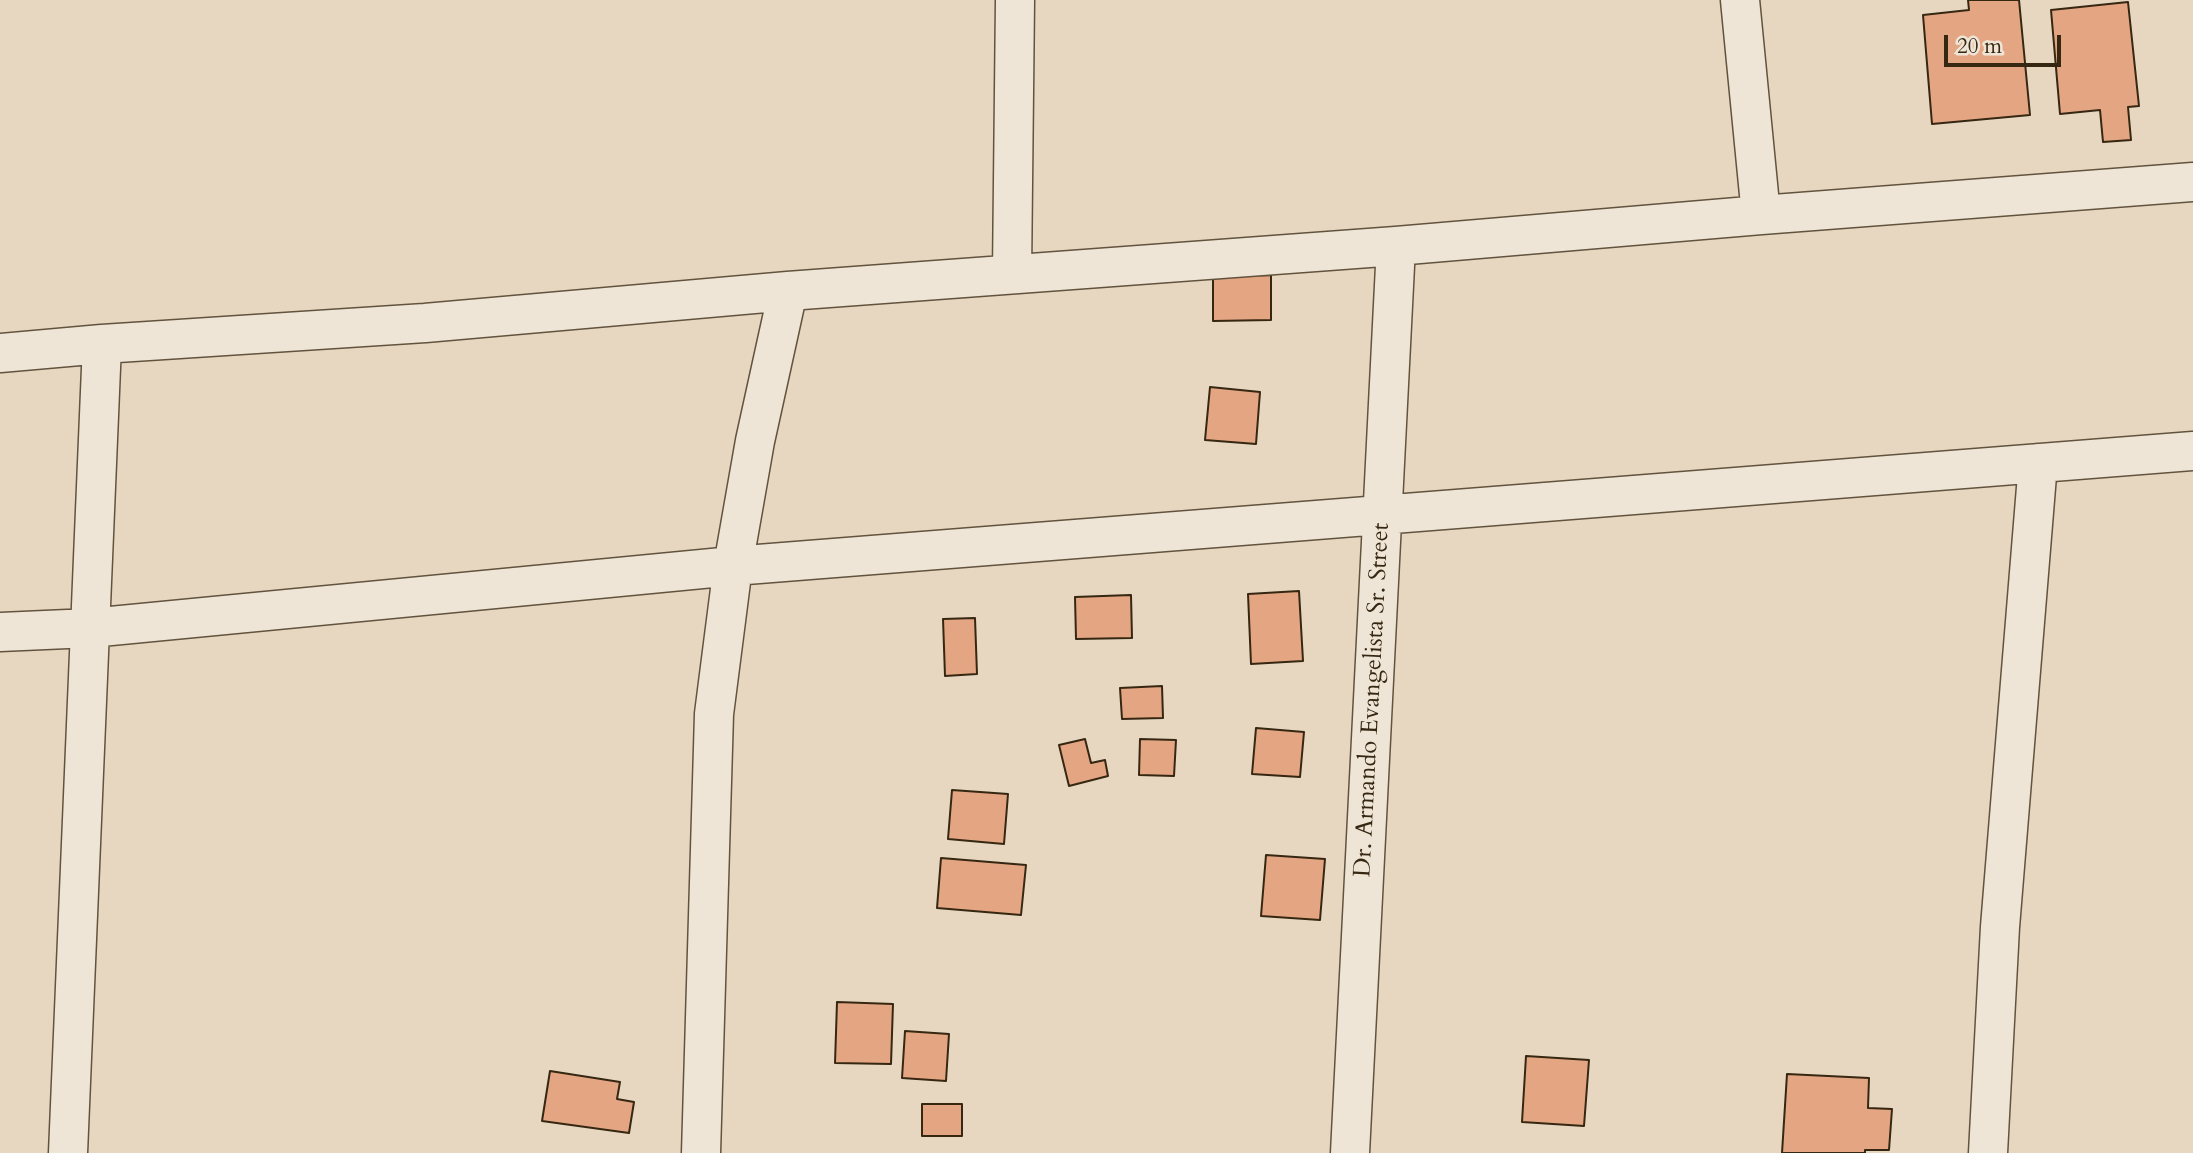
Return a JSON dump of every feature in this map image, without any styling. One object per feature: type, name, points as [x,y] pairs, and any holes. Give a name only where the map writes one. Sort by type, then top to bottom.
[{"type":"street","points":[[1012,274],[1015,0]]},
{"type":"street","points":[[1740,0],[1761,215]]},
{"type":"street","points":[[0,354],[102,344],[425,323],[788,290],[1396,246],[2193,182]]},
{"type":"street","name":"Dr. Armando Evangelista Sr. Street","points":[[1350,1153],[1396,246]]},
{"type":"street","points":[[701,1153],[714,714],[733,566],[755,441],[788,290]]},
{"type":"street","points":[[68,1153],[102,344]]},
{"type":"street","points":[[0,632],[90,628],[733,566],[2193,451]]},
{"type":"street","points":[[1988,1153],[2000,927],[2038,463]]},
{"type":"building","points":[[1968,0],[2019,0],[2030,115],[1932,124],[1923,15],[1969,10]]},
{"type":"building","points":[[2128,2],[2139,106],[2128,107],[2131,140],[2103,142],[2100,110],[2060,114],[2051,10]]},
{"type":"building","points":[[1271,275],[1271,320],[1213,321],[1213,276]]},
{"type":"building","points":[[1210,387],[1260,392],[1256,444],[1205,440]]},
{"type":"building","points":[[1299,591],[1303,661],[1251,664],[1248,594]]},
{"type":"building","points":[[1131,595],[1132,638],[1076,639],[1075,597]]},
{"type":"building","points":[[975,618],[977,674],[945,676],[943,619]]},
{"type":"building","points":[[1162,686],[1163,718],[1122,719],[1120,688]]},
{"type":"building","points":[[1256,728],[1304,732],[1300,777],[1252,774]]},
{"type":"building","points":[[1085,739],[1091,763],[1105,760],[1108,776],[1069,786],[1059,745]]},
{"type":"building","points":[[1140,739],[1176,740],[1174,776],[1139,775]]},
{"type":"building","points":[[952,790],[1008,794],[1004,844],[948,839]]},
{"type":"building","points":[[1266,855],[1325,859],[1320,920],[1261,916]]},
{"type":"building","points":[[941,858],[1026,865],[1021,915],[937,908]]},
{"type":"building","points":[[837,1002],[893,1004],[891,1064],[835,1063]]},
{"type":"building","points":[[905,1031],[949,1034],[946,1081],[902,1078]]},
{"type":"building","points":[[1526,1056],[1589,1060],[1584,1126],[1522,1122]]},
{"type":"building","points":[[550,1071],[620,1082],[617,1099],[634,1102],[629,1133],[542,1121]]},
{"type":"building","points":[[1787,1074],[1869,1078],[1868,1108],[1892,1109],[1889,1150],[1865,1150],[1865,1153],[1782,1153]]},
{"type":"building","points":[[922,1104],[962,1104],[962,1136],[922,1136]]}]
